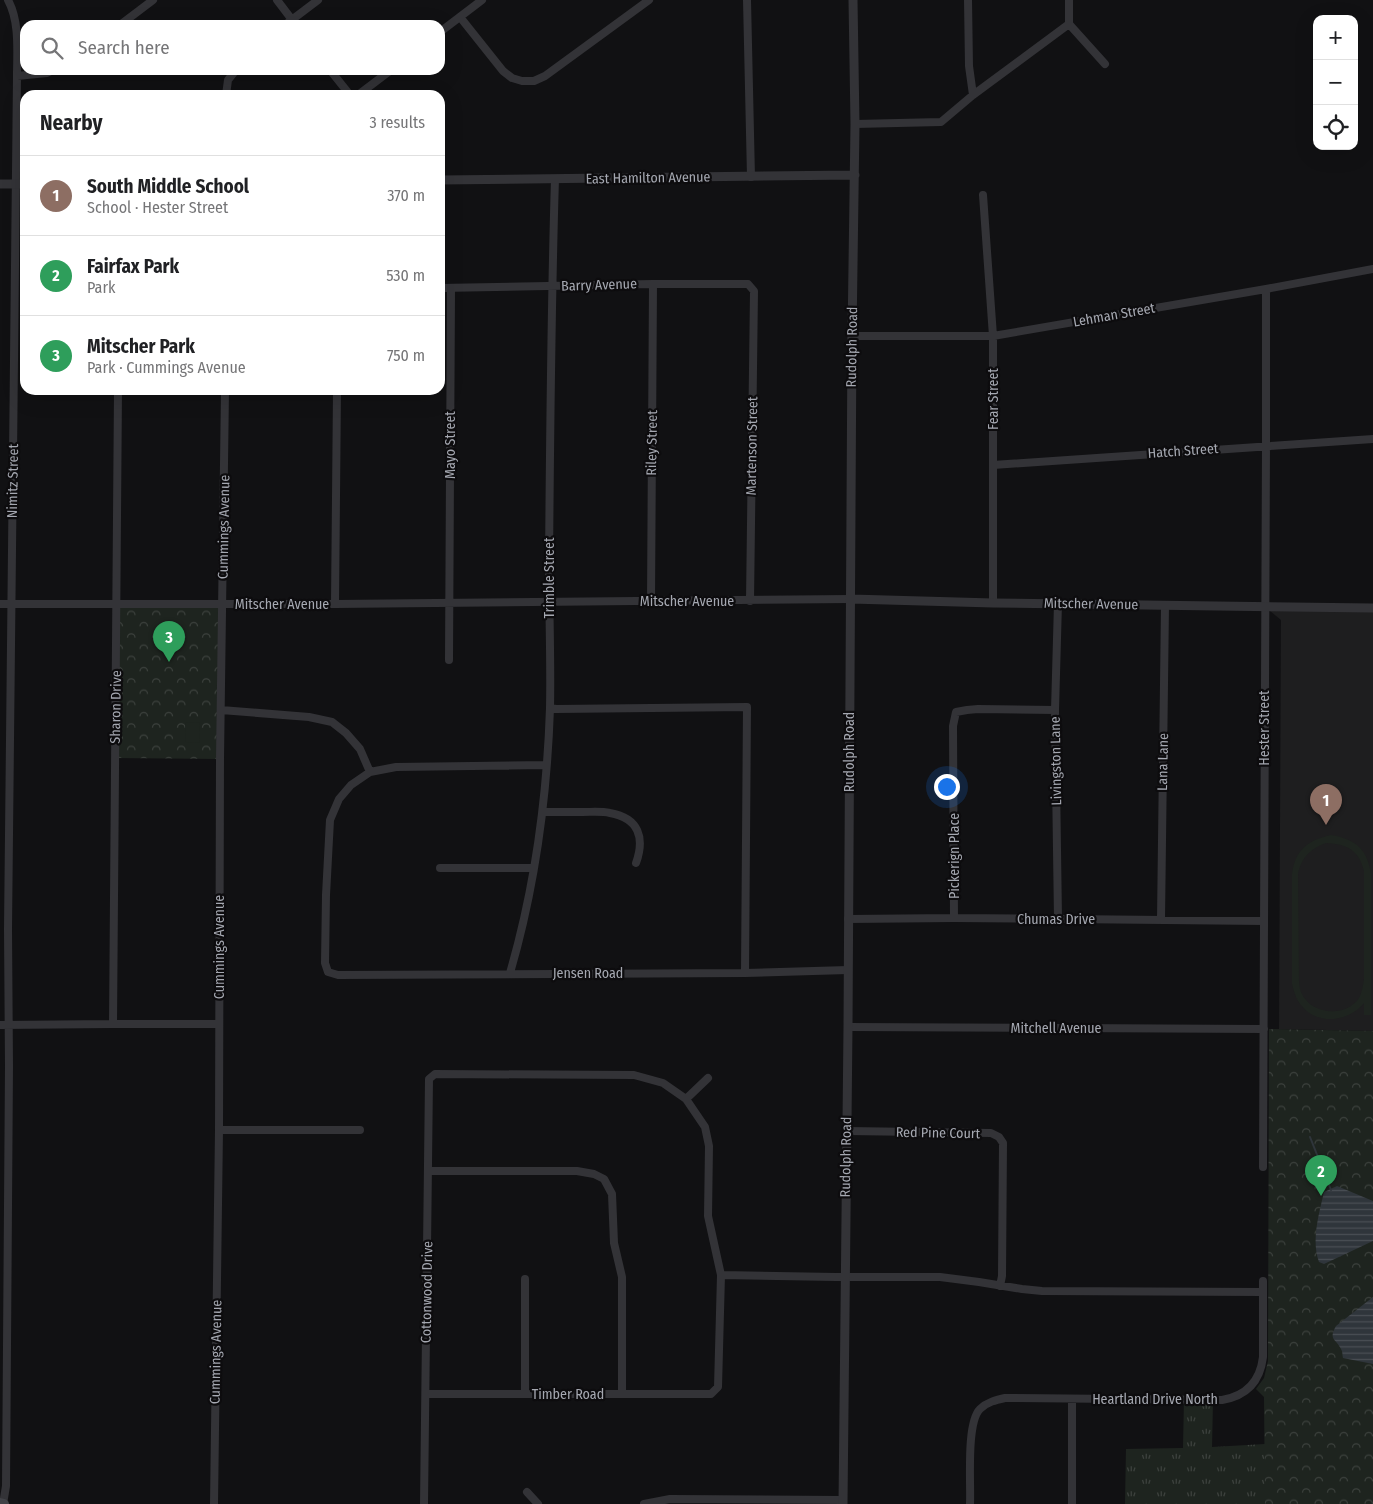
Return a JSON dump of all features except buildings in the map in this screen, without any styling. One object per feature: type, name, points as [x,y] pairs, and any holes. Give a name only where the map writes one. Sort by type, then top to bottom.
[{"type":"street","name":"Nimitz Street","points":[[8,0],[11,5],[16,28],[20,157]]},
{"type":"street","points":[[127,20],[153,0]]},
{"type":"street","points":[[277,0],[289,20]]},
{"type":"street","points":[[295,20],[318,0]]},
{"type":"street","points":[[445,28],[482,0]]},
{"type":"street","points":[[747,0],[751,177]]},
{"type":"street","name":"Rudolph Road","points":[[843,1502],[852,336],[855,175],[853,0]]},
{"type":"street","points":[[968,0],[968,66],[973,95]]},
{"type":"street","points":[[1069,0],[1069,24],[1105,64]]},
{"type":"street","points":[[460,17],[503,71],[512,78],[522,81],[534,81],[555,70],[644,2]]},
{"type":"street","points":[[855,124],[941,122],[973,95],[1069,24]]},
{"type":"street","points":[[17,76],[32,75]]},
{"type":"street","points":[[227,90],[228,80],[232,75]]},
{"type":"street","points":[[334,75],[346,90]]},
{"type":"street","points":[[365,90],[384,75]]},
{"type":"street","name":"East Hamilton Avenue","points":[[445,180],[855,175]]},
{"type":"street","name":"Trimble Street","points":[[510,973],[520,936],[534,868],[543,812],[550,708],[549,602],[555,180]]},
{"type":"street","points":[[0,184],[20,184]]},
{"type":"street","name":"Fear Street","points":[[983,195],[993,336],[993,603]]},
{"type":"street","name":"Nimitz Street","points":[[2,1504],[6,1486],[4,1025],[8,929],[15,296],[20,203]]},
{"type":"street","name":"Lehman Street","points":[[852,336],[993,336],[1373,269]]},
{"type":"street","name":"Riley Street","points":[[650,601],[653,284]]},
{"type":"street","name":"Barry Avenue","points":[[445,288],[748,284],[754,291]]},
{"type":"street","name":"Mayo Street","points":[[449,660],[451,288]]},
{"type":"street","name":"Hester Street","points":[[1263,1167],[1266,289]]},
{"type":"street","name":"Martenson Street","points":[[750,601],[754,291]]},
{"type":"street","points":[[15,296],[20,296]]},
{"type":"street","name":"Sharon Drive","points":[[113,1024],[118,395]]},
{"type":"street","name":"Cummings Avenue","points":[[214,1504],[219,1130],[220,710],[225,395]]},
{"type":"street","points":[[335,604],[337,395]]},
{"type":"street","name":"Hatch Street","points":[[993,465],[1373,439]]},
{"type":"street","name":"Mitscher Avenue","points":[[0,604],[335,604],[851,599],[993,603],[1373,608]]},
{"type":"street","name":"Livingston Lane","points":[[1058,604],[1055,710],[1058,919]]},
{"type":"street","name":"Lana Lane","points":[[1161,920],[1165,605]]},
{"type":"street","points":[[550,708],[748,707],[745,973]]},
{"type":"street","name":"Pickerign Place","points":[[954,918],[953,726],[956,712],[978,709],[1055,710]]},
{"type":"street","points":[[220,710],[308,717],[332,722],[346,733],[360,749],[370,772],[396,767],[546,765]]},
{"type":"street","name":"Jensen Road","points":[[370,772],[351,785],[339,800],[330,820],[326,895],[326,962],[328,972],[338,975],[745,973],[848,970]]},
{"type":"street","points":[[543,812],[609,813],[623,816],[637,829],[640,840],[640,852],[636,863]]},
{"type":"street","points":[[440,868],[534,868]]},
{"type":"street","name":"Chumas Drive","points":[[848,919],[954,918],[1264,921]]},
{"type":"street","points":[[4,1025],[218,1024]]},
{"type":"street","name":"Mitchell Avenue","points":[[848,1028],[1264,1029]]},
{"type":"street","name":"Cottonwood Drive","points":[[424,1504],[429,1079],[435,1074],[634,1075],[663,1083],[686,1099]]},
{"type":"street","points":[[708,1078],[686,1099],[704,1127],[708,1146],[708,1216],[721,1275],[940,1277],[1042,1291],[1263,1292]]},
{"type":"street","points":[[219,1130],[360,1130]]},
{"type":"street","name":"Red Pine Court","points":[[847,1131],[991,1133],[998,1136],[1003,1143],[1002,1276],[1000,1286]]},
{"type":"street","points":[[428,1171],[577,1171],[594,1174],[604,1180],[612,1194],[614,1243],[622,1277],[622,1394]]},
{"type":"street","name":"Timber Road","points":[[426,1394],[711,1394],[718,1387],[721,1275]]},
{"type":"street","points":[[525,1394],[526,1279]]},
{"type":"street","name":"Heartland Drive North","points":[[970,1504],[970,1446],[972,1427],[979,1410],[990,1402],[1005,1398],[1222,1400],[1232,1399],[1240,1395],[1253,1385],[1262,1367],[1263,1281]]},
{"type":"street","points":[[1072,1398],[1072,1504]]},
{"type":"street","points":[[527,1492],[538,1504]]},
{"type":"street","points":[[644,1504],[670,1499],[843,1502]]},
{"type":"shaded area","points":[[1265,607],[1373,608],[1373,1031],[1279,1029],[1281,620]]},
{"type":"shaded area","points":[[1337,1186],[1373,1201],[1373,1241],[1324,1264],[1319,1262],[1317,1254],[1318,1218],[1324,1192]]},
{"type":"shaded area","points":[[1373,1297],[1373,1364],[1343,1358],[1342,1350],[1333,1337],[1336,1326]]},
{"type":"green space","points":[[223,604],[220,759],[115,758],[117,605]]},
{"type":"green space","points":[[199,722],[200,743],[186,742],[185,723]]},
{"type":"green space","points":[[1331,835],[1353,842],[1363,851],[1369,865],[1371,873],[1371,1015],[1364,1015],[1364,1003],[1358,1009],[1342,1018],[1324,1019],[1315,1016],[1301,1005],[1296,998],[1292,984],[1292,874],[1296,858],[1304,847]],"holes":[[[1326,843],[1340,845],[1351,850],[1359,858],[1364,871],[1364,979],[1359,998],[1346,1009],[1337,1011],[1328,1011],[1312,1005],[1301,992],[1299,981],[1298,873],[1304,858],[1315,848]]]},
{"type":"green space","points":[[1269,1029],[1373,1031],[1373,1504],[1265,1504],[1264,1397],[1256,1389],[1264,1378],[1268,1361]]},
{"type":"green space","points":[[1184,1400],[1213,1400],[1212,1447],[1265,1444],[1265,1504],[1125,1504],[1126,1449],[1183,1448]]},
{"type":"waterway","points":[[1310,1137],[1331,1190]]},
{"type":"place","name":"Mitscher Park","points":[[169,662]]},
{"type":"place","name":"South Middle School","points":[[1326,825]]},
{"type":"place","name":"Fairfax Park","points":[[1321,1196]]}]
